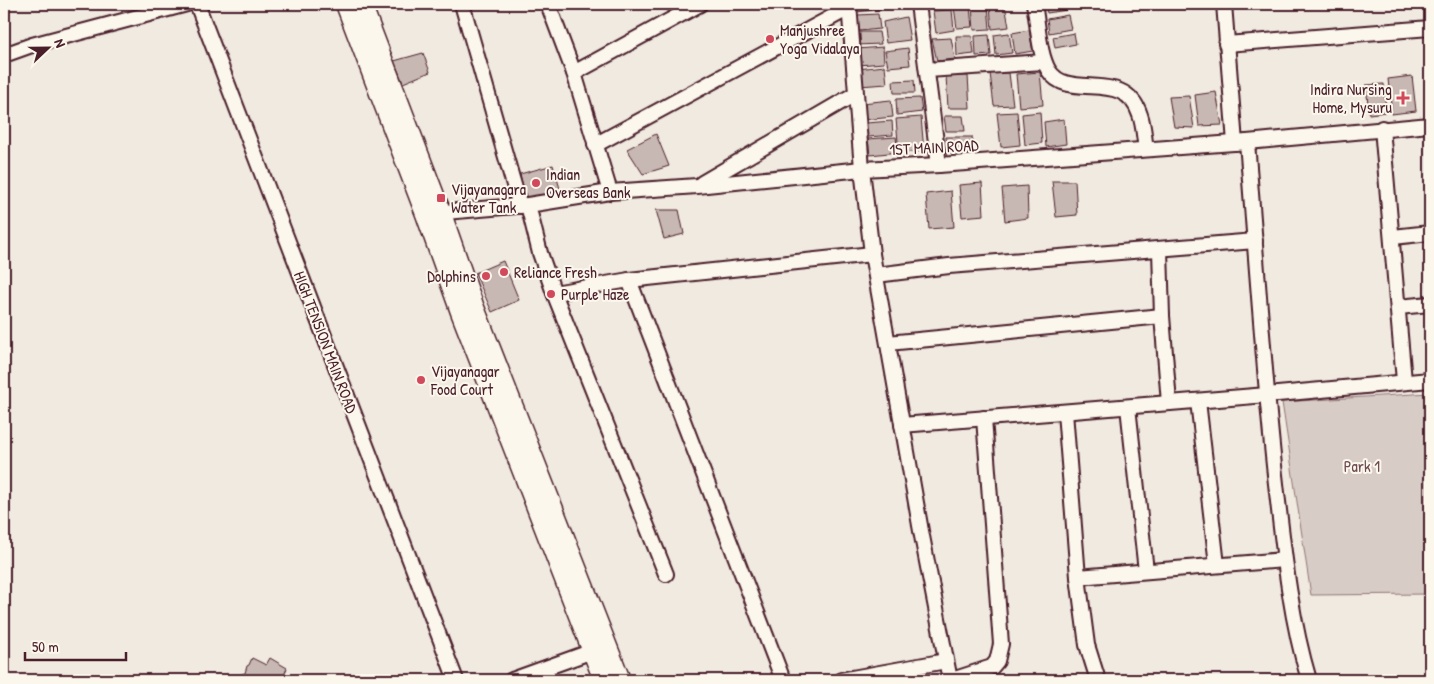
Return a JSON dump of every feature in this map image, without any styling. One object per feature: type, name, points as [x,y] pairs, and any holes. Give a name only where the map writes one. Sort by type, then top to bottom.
[{"type":"main road","points":[[345,4],[433,213]]},
{"type":"main road","points":[[362,4],[433,213],[460,312],[600,648],[621,680]]},
{"type":"main road","points":[[600,648],[603,680]]},
{"type":"street","points":[[4,55],[32,45],[187,4]]},
{"type":"street","name":"HIGH TENSION MAIN ROAD","points":[[197,4],[456,680]]},
{"type":"street","points":[[462,4],[524,205],[554,293],[666,574]]},
{"type":"street","points":[[548,4],[574,73],[610,192]]},
{"type":"street","points":[[574,73],[700,4]]},
{"type":"street","points":[[924,4],[918,4],[939,166]]},
{"type":"street","points":[[1034,4],[1044,62],[1055,79],[1064,84],[1111,88],[1124,93],[1133,102],[1140,114],[1146,149]]},
{"type":"street","points":[[1224,4],[1226,44],[1255,241],[1267,395],[1284,560],[1298,644],[1309,680]]},
{"type":"street","points":[[595,144],[849,6],[855,94],[872,254],[902,425],[951,680],[992,667],[997,661],[1001,644],[984,418]]},
{"type":"street","points":[[1226,44],[1430,28]]},
{"type":"street","points":[[928,70],[1044,62]]},
{"type":"street","points":[[697,186],[855,94]]},
{"type":"street","name":"1ST MAIN ROAD","points":[[433,213],[524,205],[610,192],[697,186],[862,169],[939,166],[1430,125]]},
{"type":"street","points":[[1382,128],[1404,381]]},
{"type":"street","points":[[1392,237],[1430,233]]},
{"type":"street","points":[[876,275],[949,266],[1255,241]]},
{"type":"street","points":[[1160,250],[1162,316],[1169,403]]},
{"type":"street","points":[[554,293],[629,280],[872,254]]},
{"type":"street","points":[[629,280],[783,680]]},
{"type":"street","points":[[1398,307],[1430,304]]},
{"type":"street","points":[[888,343],[1162,316]]},
{"type":"street","points":[[902,425],[1430,380]]},
{"type":"street","points":[[1198,401],[1217,565]]},
{"type":"street","points":[[1128,407],[1146,572]]},
{"type":"street","points":[[1065,412],[1078,577],[1087,645],[1098,680]]},
{"type":"street","points":[[1078,577],[1284,560]]},
{"type":"street","points":[[512,680],[600,648]]},
{"type":"street","points":[[841,680],[946,661]]},
{"type":"green space","name":"Park 1","points":[[1430,393],[1430,594],[1311,595],[1282,402]]},
{"type":"building","points":[[856,4],[903,4],[903,7],[856,12]]},
{"type":"building","points":[[1045,4],[1066,4],[1067,10],[1047,13]]},
{"type":"building","points":[[1005,5],[1009,27],[992,29],[990,6]]},
{"type":"building","points":[[988,6],[990,29],[974,30],[972,7]]},
{"type":"building","points":[[954,7],[970,7],[972,27],[957,28]]},
{"type":"building","points":[[952,10],[954,30],[936,33],[933,11]]},
{"type":"building","points":[[878,14],[880,29],[859,31],[858,15]]},
{"type":"building","points":[[1068,15],[1071,29],[1049,33],[1047,19]]},
{"type":"building","points":[[906,17],[910,40],[886,43],[883,22]]},
{"type":"building","points":[[1029,30],[1033,51],[1015,54],[1012,33]]},
{"type":"building","points":[[855,32],[879,32],[881,44],[856,45]]},
{"type":"building","points":[[1009,33],[1012,53],[996,55],[994,35]]},
{"type":"building","points":[[1074,33],[1076,44],[1055,48],[1053,37]]},
{"type":"building","points":[[989,35],[991,55],[976,56],[975,36]]},
{"type":"building","points":[[956,36],[972,36],[974,54],[957,56]]},
{"type":"building","points":[[951,38],[955,59],[937,61],[932,39]]},
{"type":"building","points":[[883,47],[884,63],[858,65],[857,49]]},
{"type":"building","points":[[908,48],[910,65],[888,67],[885,51]]},
{"type":"building","points":[[423,53],[430,72],[403,83],[394,61]]},
{"type":"building","points":[[885,66],[887,84],[859,86],[857,69]]},
{"type":"building","points":[[1040,72],[1043,105],[1019,107],[1016,74]]},
{"type":"building","points":[[990,73],[1009,73],[1013,105],[994,106]]},
{"type":"building","points":[[946,76],[968,76],[970,108],[948,108]]},
{"type":"building","points":[[1412,76],[1416,111],[1392,114],[1388,79]]},
{"type":"building","points":[[914,80],[915,93],[894,93],[893,81]]},
{"type":"building","points":[[1384,84],[1386,112],[1369,114],[1366,85]]},
{"type":"building","points":[[1216,92],[1222,125],[1199,126],[1195,95]]},
{"type":"building","points":[[1189,96],[1194,128],[1174,127],[1169,97]]},
{"type":"building","points":[[920,98],[922,112],[897,115],[896,99]]},
{"type":"building","points":[[891,100],[893,117],[863,120],[862,103]]},
{"type":"building","points":[[1017,112],[1020,145],[1001,147],[997,113]]},
{"type":"building","points":[[1040,112],[1042,143],[1025,145],[1022,114]]},
{"type":"building","points":[[944,116],[963,116],[965,131],[946,131]]},
{"type":"building","points":[[921,117],[924,151],[899,153],[896,119]]},
{"type":"building","points":[[1064,119],[1066,144],[1046,147],[1044,122]]},
{"type":"building","points":[[892,121],[893,135],[868,137],[866,123]]},
{"type":"building","points":[[656,134],[669,166],[643,174],[627,149]]},
{"type":"building","points":[[896,137],[898,152],[870,155],[868,139]]},
{"type":"building","points":[[946,137],[972,137],[975,152],[947,153]]},
{"type":"building","points":[[553,165],[561,192],[526,197],[520,174]]},
{"type":"building","points":[[1052,181],[1075,181],[1077,215],[1056,217]]},
{"type":"building","points":[[982,183],[984,215],[962,217],[959,185]]},
{"type":"building","points":[[1027,186],[1028,218],[1005,221],[1002,188]]},
{"type":"building","points":[[951,191],[954,227],[929,229],[926,194]]},
{"type":"building","points":[[656,210],[679,210],[684,234],[664,239]]},
{"type":"building","points":[[503,261],[519,300],[492,312],[475,273]]},
{"type":"building","points":[[252,658],[266,665],[270,658],[287,668],[282,680],[225,680],[245,673]]},
{"type":"place","name":"Manjushree Yoga Vidalaya","points":[[770,39]]},
{"type":"place","name":"Indira Nursing Home, Mysuru","points":[[1403,98]]},
{"type":"place","name":"Indian Overseas Bank","points":[[536,183]]},
{"type":"place","name":"Vijayanagara Water Tank","points":[[441,198]]},
{"type":"place","name":"Reliance Fresh","points":[[504,272]]},
{"type":"place","name":"Dolphins","points":[[486,276]]},
{"type":"place","name":"Purple Haze","points":[[551,294]]},
{"type":"place","name":"Vijayanagar Food Court","points":[[421,380]]}]
